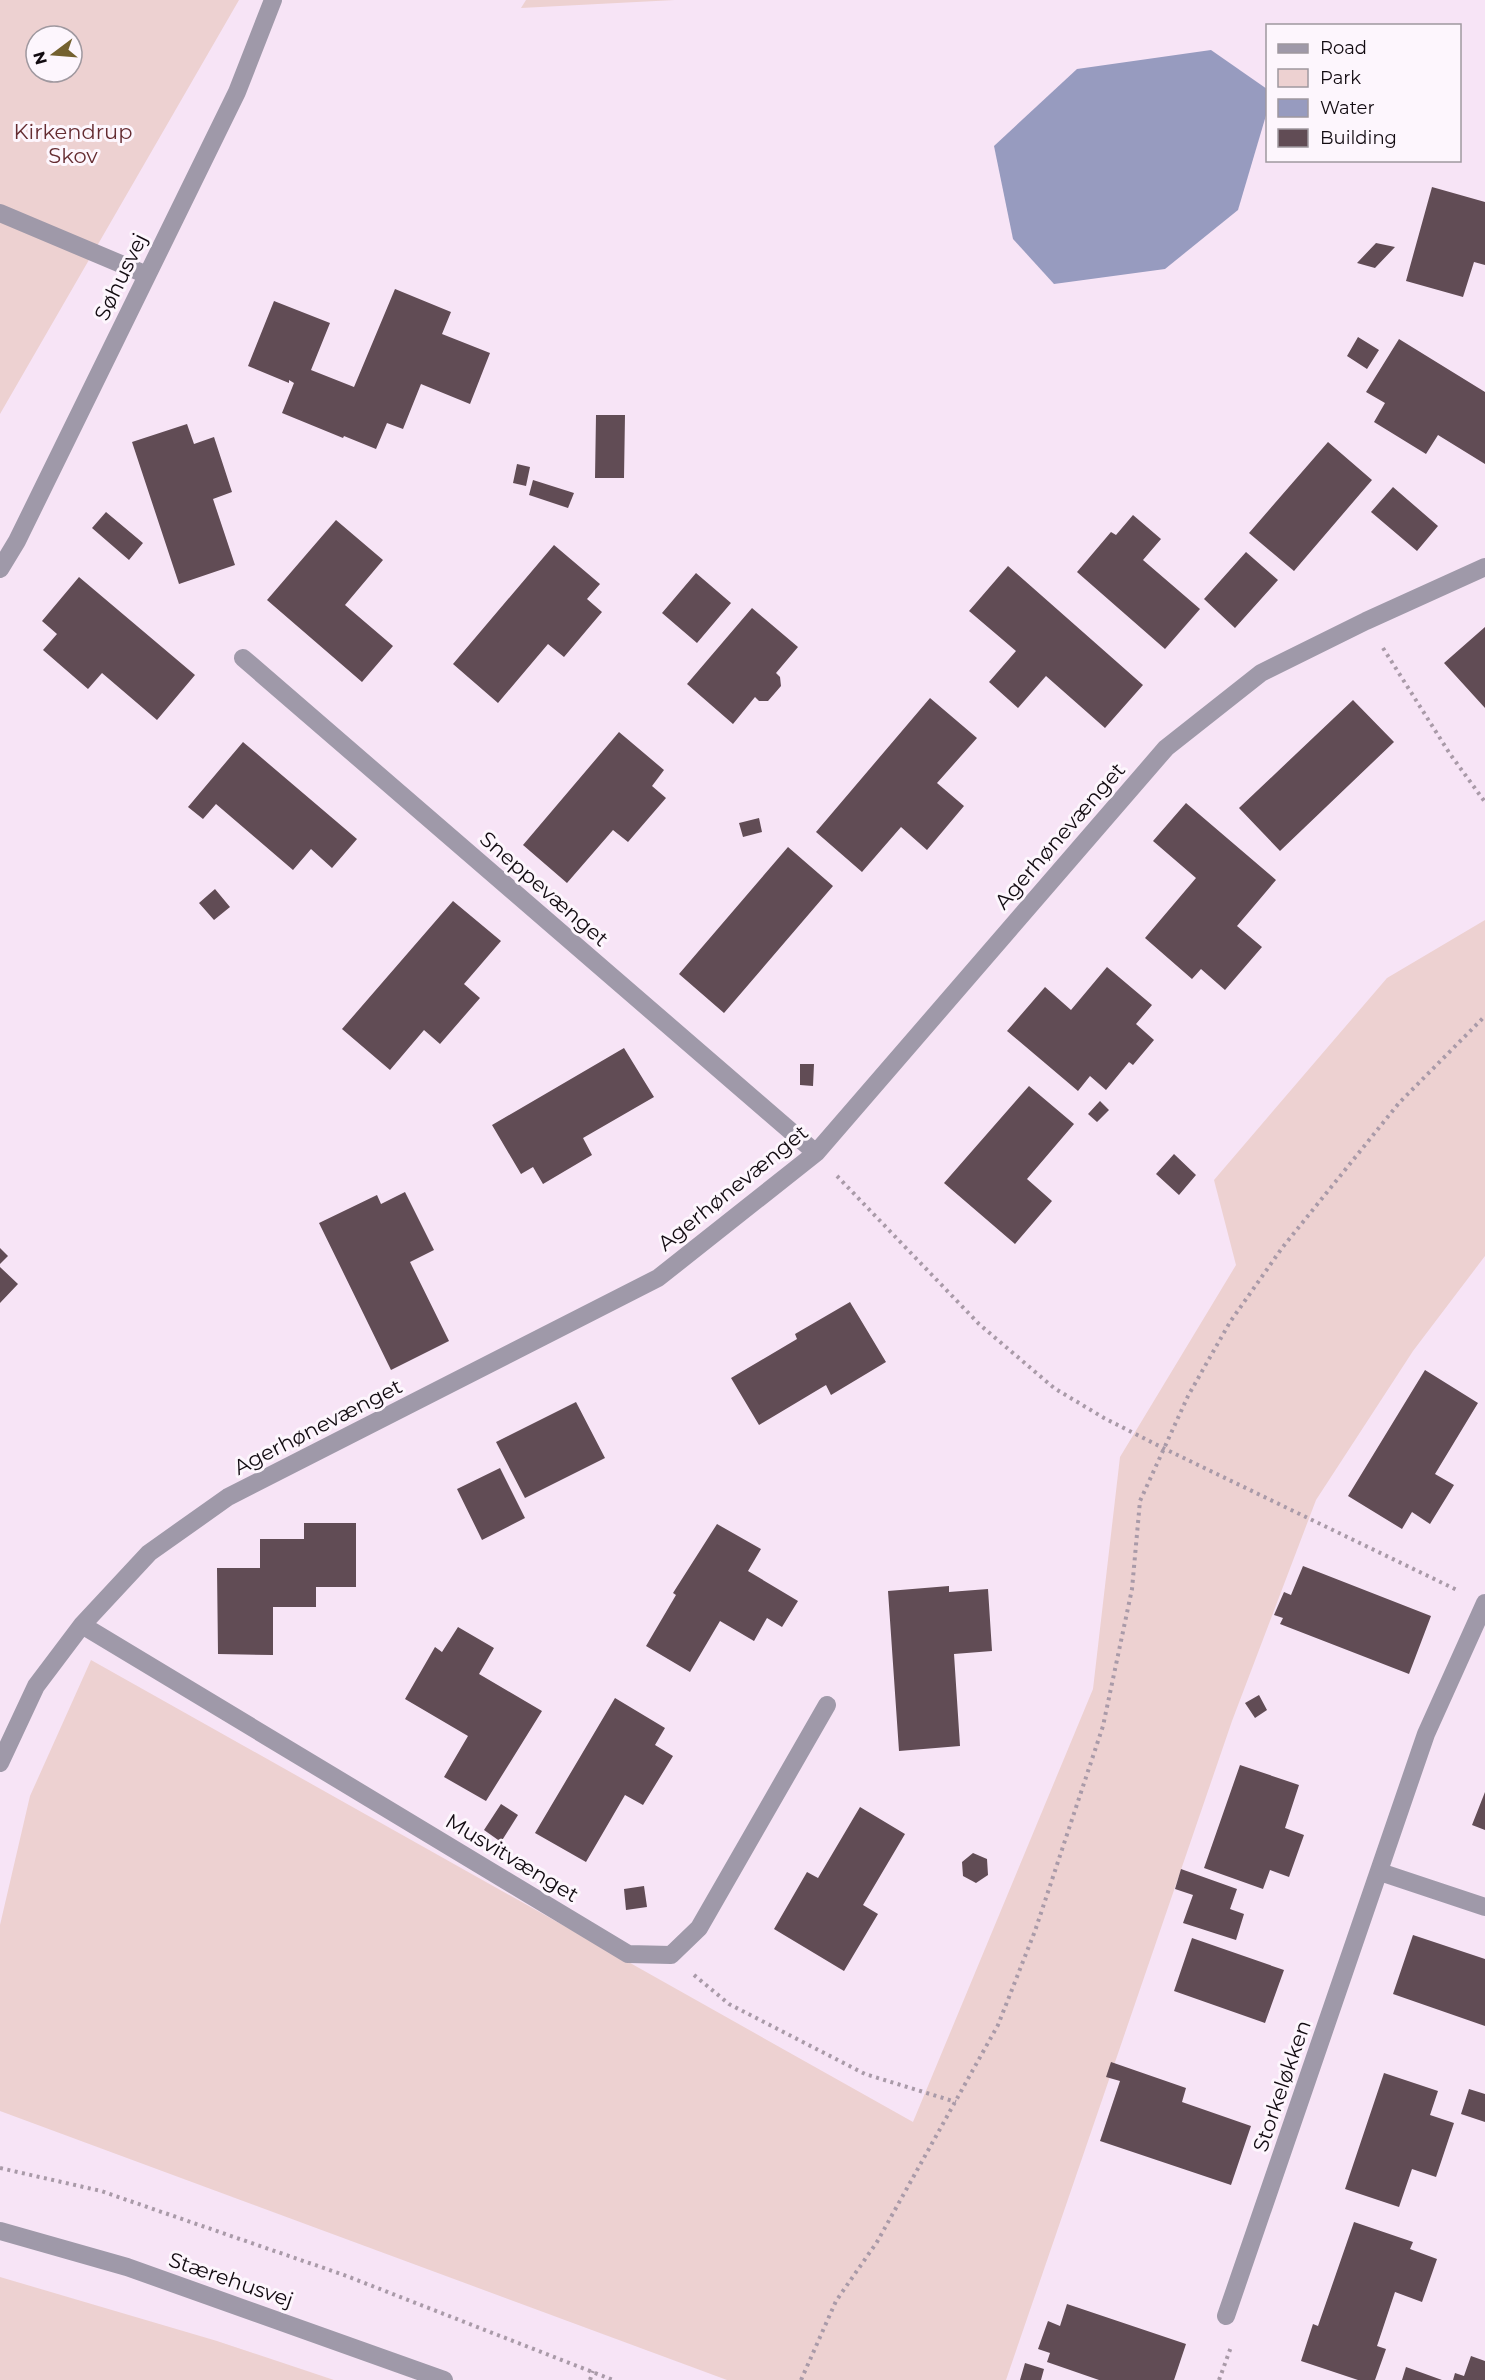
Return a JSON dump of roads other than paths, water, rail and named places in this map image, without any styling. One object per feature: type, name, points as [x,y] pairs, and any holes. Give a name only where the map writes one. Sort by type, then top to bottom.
[{"type":"street","name":"Søhusvej","points":[[0,569],[17,541],[237,92],[273,0]]},
{"type":"street","points":[[0,213],[147,275]]},
{"type":"street","name":"Agerhønevænget","points":[[0,1763],[36,1686],[82,1625],[149,1553],[228,1497],[658,1278],[816,1153],[1166,748],[1261,673],[1366,621],[1485,567]]},
{"type":"street","name":"Sneppevænget","points":[[243,658],[816,1153]]},
{"type":"street","name":"Storkeløkken","points":[[1226,2316],[1426,1734],[1485,1603]]},
{"type":"street","name":"Musvitvænget","points":[[82,1625],[627,1954],[671,1955],[699,1928],[827,1705]]},
{"type":"street","points":[[1380,1872],[1485,1907]]},
{"type":"street","name":"Stærehusvej","points":[[0,2231],[127,2267],[444,2380]]},
{"type":"water","points":[[1211,50],[1266,88],[1266,115],[1238,210],[1165,269],[1054,284],[1013,239],[994,146],[1077,69]]},
{"type":"park label","name":"Kirkendrup Skov","points":[[73,144]]}]
